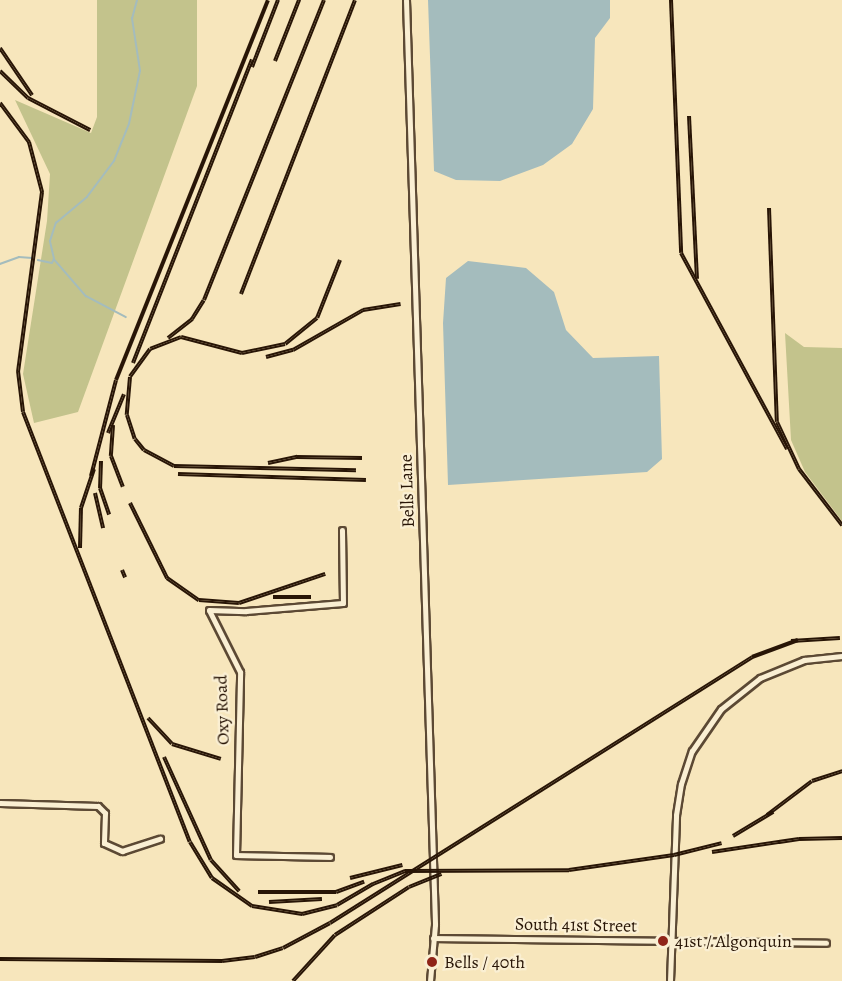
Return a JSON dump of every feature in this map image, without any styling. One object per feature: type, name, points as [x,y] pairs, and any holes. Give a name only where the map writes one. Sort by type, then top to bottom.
[{"type":"street","name":"Bells Lane","points":[[406,0],[433,938],[430,981]]},
{"type":"street","name":"Oxy Road","points":[[330,857],[236,855],[240,672],[208,610],[246,611],[343,603],[342,531]]},
{"type":"street","points":[[670,981],[678,798],[686,767],[700,737],[732,698],[760,678],[804,660],[842,656]]},
{"type":"street","points":[[0,803],[98,806],[105,813],[104,843],[123,851],[160,839]]},
{"type":"street","name":"South 41st Street","points":[[433,938],[826,943]]},
{"type":"green space","points":[[97,0],[197,0],[197,86],[78,412],[34,423],[23,374],[47,221],[50,174],[15,100],[91,133],[97,117]]},
{"type":"green space","points":[[785,333],[804,347],[842,348],[842,521],[805,472],[791,440]]},
{"type":"water","points":[[428,0],[610,0],[610,18],[595,38],[593,109],[572,144],[543,165],[500,181],[456,180],[434,171]]},
{"type":"water","points":[[468,261],[526,268],[554,292],[566,330],[593,358],[659,356],[662,459],[647,472],[448,485],[443,323],[446,278]]},
{"type":"waterway","points":[[38,260],[52,263],[54,259],[50,241],[56,223],[87,197],[114,161],[129,124],[140,71],[132,19],[137,0]]},
{"type":"waterway","points":[[0,264],[19,257],[32,258]]},
{"type":"waterway","points":[[54,259],[86,296],[126,317]]},
{"type":"railway","points":[[91,476],[116,380],[268,0]]},
{"type":"railway","points":[[252,67],[278,0]]},
{"type":"railway","points":[[275,61],[299,0]]},
{"type":"railway","points":[[168,338],[192,319],[204,300],[324,0]]},
{"type":"railway","points":[[241,294],[355,0]]},
{"type":"railway","points":[[671,0],[681,253],[787,449]]},
{"type":"railway","points":[[0,48],[32,95]]},
{"type":"railway","points":[[133,363],[252,59]]},
{"type":"railway","points":[[0,71],[28,98],[90,130]]},
{"type":"railway","points":[[0,103],[29,142],[42,192],[18,371],[23,412],[190,842],[212,878],[252,906],[302,914],[337,905],[373,884],[405,871],[569,870],[674,855],[722,843]]},
{"type":"railway","points":[[689,116],[697,279]]},
{"type":"railway","points":[[769,208],[777,422],[799,469],[842,525]]},
{"type":"railway","points":[[340,260],[317,318],[285,344],[242,353],[181,337],[150,349],[130,377],[127,415],[135,439],[144,450],[174,466],[356,470]]},
{"type":"railway","points":[[266,357],[293,350],[363,310],[401,304]]},
{"type":"railway","points":[[108,433],[124,394]]},
{"type":"railway","points":[[113,425],[111,456],[123,487]]},
{"type":"railway","points":[[268,463],[297,457],[362,458]]},
{"type":"railway","points":[[101,461],[100,488],[109,514]]},
{"type":"railway","points":[[80,548],[81,508],[94,469]]},
{"type":"railway","points":[[178,474],[366,480]]},
{"type":"railway","points":[[95,493],[103,528]]},
{"type":"railway","points":[[130,503],[167,578],[199,600],[239,603],[325,574]]},
{"type":"railway","points":[[122,570],[125,577]]},
{"type":"railway","points":[[273,597],[311,597]]},
{"type":"railway","points":[[791,641],[840,638]]},
{"type":"railway","points":[[0,959],[222,961],[255,957],[283,948],[330,923],[752,657],[798,640]]},
{"type":"railway","points":[[148,718],[172,744],[221,759]]},
{"type":"railway","points":[[164,757],[211,860],[239,891]]},
{"type":"railway","points":[[767,815],[812,781],[842,771]]},
{"type":"railway","points":[[733,836],[773,812]]},
{"type":"railway","points":[[712,852],[799,839],[842,838]]},
{"type":"railway","points":[[350,878],[402,865]]},
{"type":"railway","points":[[293,981],[335,935],[409,887],[441,874]]},
{"type":"railway","points":[[258,892],[336,892],[364,882]]},
{"type":"railway","points":[[269,902],[322,899]]},
{"type":"place","name":"41st / Algonquin","points":[[663,941]]},
{"type":"place","name":"Bells / 40th","points":[[432,962]]}]
